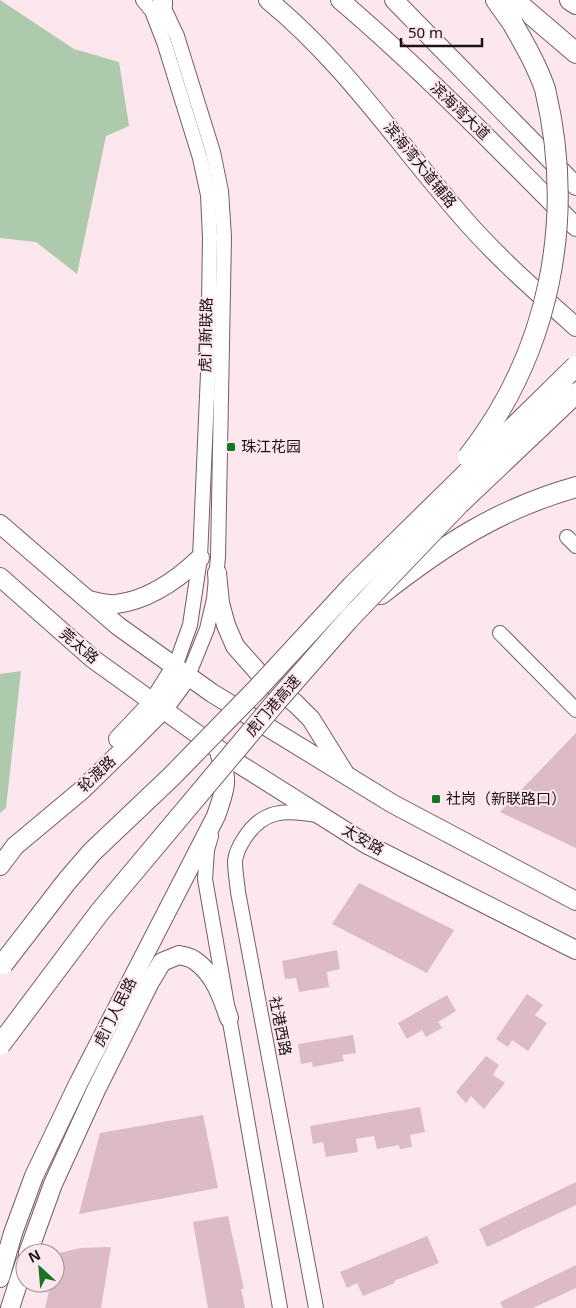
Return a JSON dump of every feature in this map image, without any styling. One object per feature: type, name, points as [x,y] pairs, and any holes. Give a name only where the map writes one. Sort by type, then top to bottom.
[{"type":"highway","points":[[496,0],[531,55],[547,97],[555,122],[562,158],[565,193],[564,229],[551,299],[532,350],[507,403]]},
{"type":"highway","points":[[514,0],[576,53]]},
{"type":"highway","points":[[570,0],[576,4]]},
{"type":"highway","points":[[425,513],[472,453],[530,369],[550,330],[568,279]]},
{"type":"highway","name":"虎门港高速","points":[[2,966],[80,865],[171,777],[257,689],[352,586],[576,366]]},
{"type":"highway","name":"虎门港高速","points":[[0,1045],[99,913],[276,702],[348,620],[459,504],[576,393]]},
{"type":"highway","points":[[348,620],[427,558],[466,532],[508,511],[576,487]]},
{"type":"main road","name":"滨海湾大道辅路","points":[[268,0],[295,22],[332,60],[465,220],[518,274],[576,327]]},
{"type":"main road","name":"滨海湾大道","points":[[340,0],[478,127],[576,227]]},
{"type":"main road","name":"滨海湾大道","points":[[394,0],[576,186]]},
{"type":"main road","points":[[0,524],[118,626],[212,693],[393,804],[576,901]]},
{"type":"main road","points":[[89,600],[115,604],[141,598],[166,585],[185,572],[200,558]]},
{"type":"main road","points":[[217,573],[220,603],[226,625],[235,646],[258,672],[296,704],[311,720],[342,769],[350,778]]},
{"type":"main road","name":"莞太路","points":[[0,577],[93,659],[158,706]]},
{"type":"main road","name":"轮渡路","points":[[0,866],[15,846],[82,790],[158,706],[182,672]]},
{"type":"main road","name":"轮渡路","points":[[0,851],[80,780],[158,706]]},
{"type":"main road","name":"太安路","points":[[158,706],[239,764],[366,844],[576,950]]},
{"type":"main road","name":"虎门人民路","points":[[0,1278],[13,1234],[34,1176],[78,1084],[216,816],[225,790],[226,773],[218,749]]},
{"type":"main road","name":"虎门人民路","points":[[32,1243],[53,1184],[80,1124],[146,990],[162,962],[179,955],[193,959],[208,973],[221,995],[229,1018]]},
{"type":"main road","points":[[10,1308],[15,1293]]},
{"type":"street","name":"虎门新联路","points":[[143,0],[152,11],[167,50],[195,140],[208,194],[210,237],[208,373],[200,558],[182,672]]},
{"type":"street","name":"虎门新联路","points":[[162,2],[177,36],[213,152],[221,190],[224,237],[217,573],[214,599],[207,629],[182,672]]},
{"type":"street","points":[[500,633],[576,710]]},
{"type":"street","name":"社港西路","points":[[316,1308],[238,892],[235,860],[240,846],[250,829],[264,817],[282,812],[303,812],[323,817]]},
{"type":"street","points":[[216,816],[207,850],[204,879],[280,1308]]},
{"type":"green space","points":[[0,0],[74,49],[119,62],[129,126],[106,136],[77,274],[36,242],[0,238]]},
{"type":"green space","points":[[21,671],[6,808],[0,813],[0,674]]},
{"type":"building","points":[[576,733],[576,848],[500,812]]},
{"type":"building","points":[[359,883],[454,930],[427,973],[332,924]]},
{"type":"building","points":[[337,950],[340,969],[327,972],[329,987],[299,992],[296,978],[285,979],[282,961]]},
{"type":"building","points":[[527,994],[543,1005],[535,1015],[547,1023],[528,1051],[512,1040],[508,1047],[496,1039]]},
{"type":"building","points":[[447,995],[456,1011],[438,1022],[442,1028],[426,1037],[422,1030],[407,1039],[398,1023]]},
{"type":"building","points":[[353,1035],[356,1053],[342,1055],[344,1061],[313,1067],[312,1062],[301,1064],[298,1044]]},
{"type":"building","points":[[486,1056],[499,1065],[493,1075],[505,1083],[484,1109],[471,1096],[466,1103],[456,1092]]},
{"type":"building","points":[[420,1107],[425,1132],[410,1135],[412,1147],[400,1149],[399,1145],[377,1149],[374,1136],[356,1139],[358,1152],[326,1157],[323,1142],[313,1144],[310,1126]]},
{"type":"building","points":[[203,1115],[218,1188],[79,1214],[100,1133]]},
{"type":"building","points":[[576,1182],[576,1205],[487,1247],[479,1229]]},
{"type":"building","points":[[228,1216],[244,1289],[241,1289],[245,1308],[208,1308],[193,1222]]},
{"type":"building","points":[[427,1236],[439,1263],[363,1296],[357,1283],[347,1288],[340,1272]]},
{"type":"building","points":[[111,1247],[101,1308],[45,1308],[49,1293],[65,1293],[65,1252],[81,1248]]},
{"type":"building","points":[[576,1265],[576,1288],[533,1308],[503,1308],[500,1302]]},
{"type":"place","name":"珠江花园","points":[[231,447]]},
{"type":"place","name":"社岗（新联路口）","points":[[436,799]]}]
